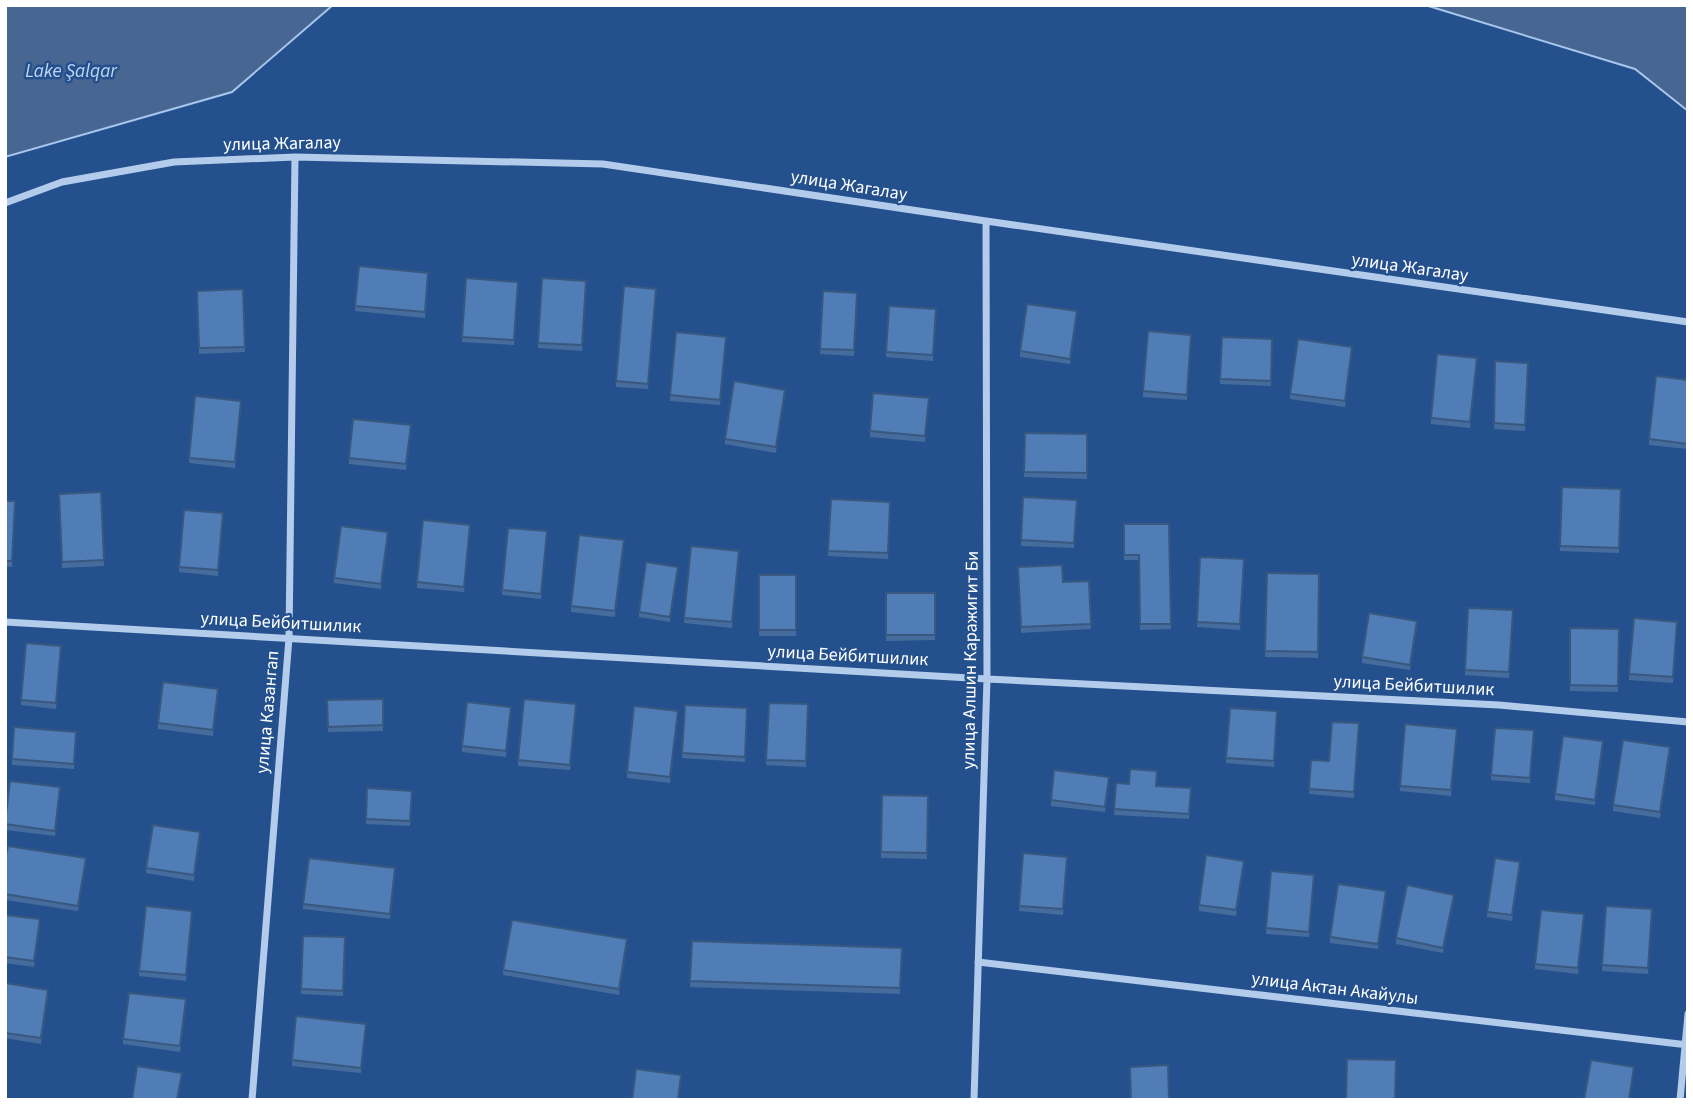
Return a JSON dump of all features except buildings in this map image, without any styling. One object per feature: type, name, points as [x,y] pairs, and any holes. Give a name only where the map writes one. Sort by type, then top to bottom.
[{"type":"street","name":"улица Жагалау","points":[[5,203],[62,182],[174,162],[295,157],[603,164],[1688,322]]},
{"type":"street","name":"улица Казангап","points":[[252,1100],[289,638],[295,157]]},
{"type":"street","name":"улица Алшин Каражигит Би","points":[[974,1100],[987,680],[986,221]]},
{"type":"street","name":"улица Бейбитшилик","points":[[5,622],[987,680],[1499,705],[1688,722]]},
{"type":"street","name":"улица Актан Акайулы","points":[[978,962],[1686,1045]]},
{"type":"street","points":[[1680,1100],[1688,1014]]},
{"type":"water","name":"Lake Şalqar","points":[[5,5],[333,5],[232,92],[5,157]]},
{"type":"water","points":[[1425,5],[1688,5],[1688,111],[1635,69]]}]
